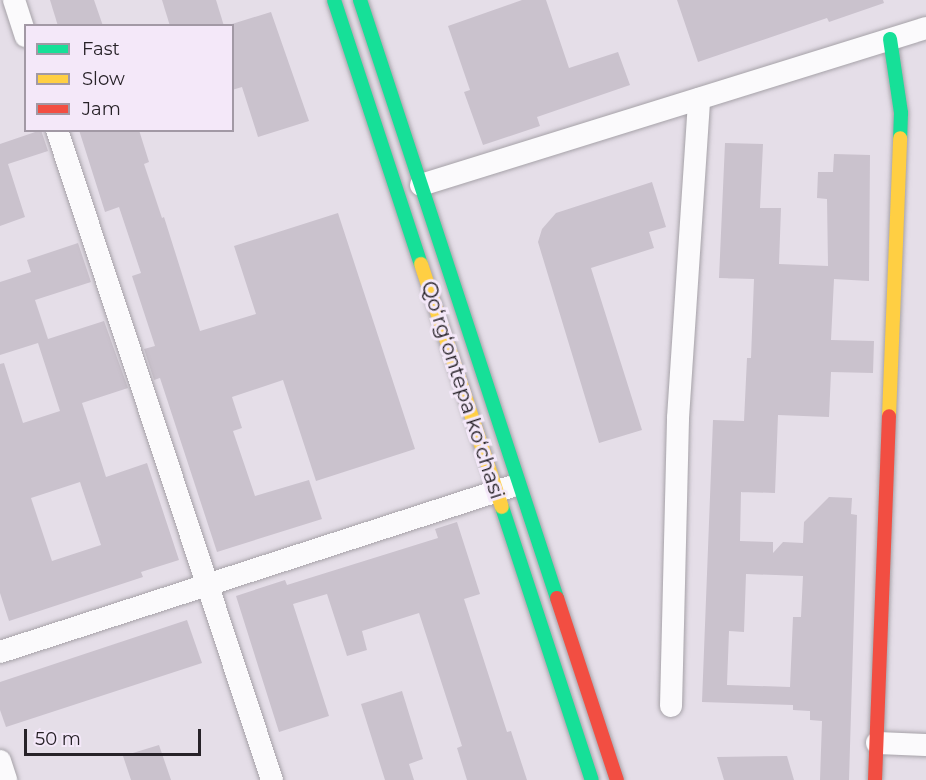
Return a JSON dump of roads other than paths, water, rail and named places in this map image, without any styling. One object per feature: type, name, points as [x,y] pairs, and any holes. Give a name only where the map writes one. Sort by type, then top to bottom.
[{"type":"main road","name":"Qoʻrgʻontepa koʻchasi","points":[[334,0],[592,780]]},
{"type":"main road","name":"Qoʻrgʻontepa koʻchasi","points":[[360,0],[617,780]]},
{"type":"main road","points":[[875,780],[901,113],[890,39]]},
{"type":"street","points":[[14,0],[24,30]]},
{"type":"street","points":[[421,186],[926,27]]},
{"type":"street","points":[[671,706],[678,418],[699,99]]},
{"type":"street","points":[[58,132],[272,780]]},
{"type":"street","points":[[0,652],[520,484]]},
{"type":"street","points":[[877,743],[926,745]]},
{"type":"street","points":[[0,762],[6,780]]}]
